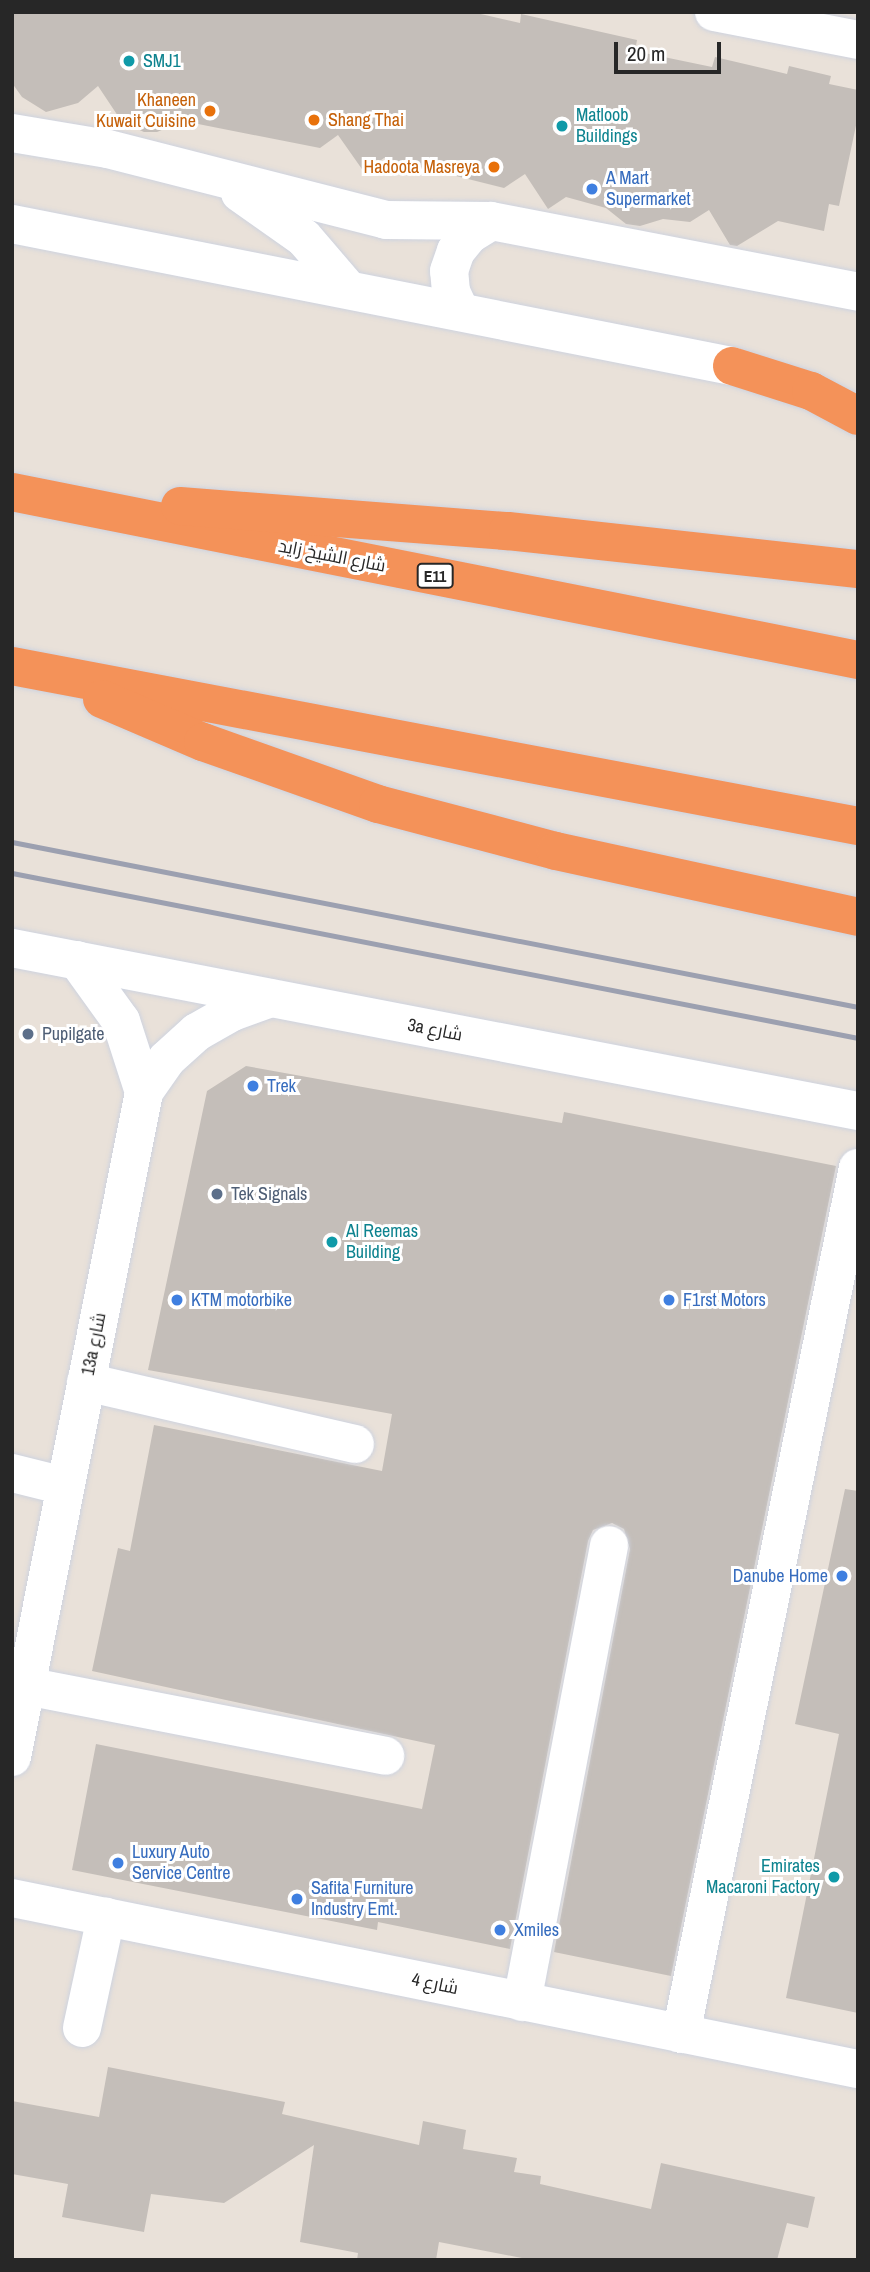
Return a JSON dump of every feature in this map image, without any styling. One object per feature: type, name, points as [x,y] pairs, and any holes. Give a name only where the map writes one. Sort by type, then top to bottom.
[{"type":"highway","points":[[732,366],[811,391],[858,416]]},
{"type":"highway","name":"شارع الشيخ زايد","points":[[12,492],[858,660]]},
{"type":"highway","points":[[64,502],[362,517],[858,569]]},
{"type":"highway","points":[[24,668],[858,826]]},
{"type":"highway","points":[[24,668],[204,742],[378,804],[556,851],[858,917]]},
{"type":"street","points":[[728,14],[775,18],[858,40]]},
{"type":"street","points":[[12,133],[108,149],[386,219],[491,221],[858,292]]},
{"type":"street","points":[[217,178],[304,238],[348,288]]},
{"type":"street","points":[[460,311],[451,292],[449,271],[456,251],[468,235],[491,221]]},
{"type":"street","points":[[12,224],[348,288],[732,366]]},
{"type":"street","name":"3a شارع","points":[[12,948],[858,1111]]},
{"type":"street","points":[[77,960],[121,1021],[144,1092]]},
{"type":"street","name":"13a شارع","points":[[12,1757],[144,1092],[167,1059],[197,1032],[232,1012],[271,998]]},
{"type":"street","points":[[681,2034],[858,1168]]},
{"type":"street","points":[[86,1382],[355,1444]]},
{"type":"street","points":[[12,1473],[64,1486]]},
{"type":"street","points":[[522,2002],[609,1545]]},
{"type":"street","points":[[26,1686],[385,1756]]},
{"type":"street","name":"شارع 4","points":[[12,1898],[858,2069]]},
{"type":"street","points":[[82,2028],[106,1917]]},
{"type":"building","name":"Matloob Buildings","points":[[12,12],[472,12],[520,23],[521,14],[637,40],[635,51],[712,67],[715,57],[787,74],[789,66],[831,76],[829,84],[858,90],[858,116],[839,206],[829,204],[824,231],[778,221],[737,246],[730,245],[709,210],[690,222],[663,219],[640,226],[626,224],[606,208],[566,197],[548,209],[525,174],[504,188],[384,158],[364,172],[338,135],[320,148],[183,121],[157,132],[144,132],[122,122],[98,86],[78,103],[46,112],[22,97],[12,83]]},
{"type":"building","points":[[246,1066],[562,1123],[564,1112],[836,1166],[671,1976],[554,1952],[630,1549],[624,1529],[612,1523],[593,1530],[588,1541],[510,1949],[378,1922],[377,1930],[72,1870],[96,1744],[422,1809],[435,1745],[92,1671],[118,1548],[130,1551],[154,1425],[382,1471],[392,1414],[148,1370],[207,1091]]},
{"type":"building","points":[[845,1489],[858,1491],[858,2013],[786,1998],[839,1734],[795,1724]]},
{"type":"building","points":[[108,2067],[285,2102],[282,2114],[419,2145],[423,2121],[466,2130],[463,2149],[517,2158],[514,2172],[541,2176],[540,2184],[651,2209],[661,2163],[815,2197],[808,2228],[787,2223],[777,2260],[532,2260],[439,2242],[436,2260],[357,2260],[358,2253],[300,2242],[314,2145],[224,2203],[151,2194],[144,2232],[62,2217],[68,2184],[12,2174],[12,2101],[99,2117]]},
{"type":"railway","points":[[12,842],[858,1007]]},
{"type":"railway","points":[[12,873],[858,1038]]},
{"type":"place","name":"SMJ1","points":[[129,61]]},
{"type":"place","name":"Khaneen Kuwait Cuisine","points":[[210,111]]},
{"type":"place","name":"Shang Thai","points":[[314,120]]},
{"type":"place","name":"Matloob Buildings","points":[[562,126]]},
{"type":"place","name":"Hadoota Masreya","points":[[494,167]]},
{"type":"place","name":"A Mart Supermarket","points":[[592,189]]},
{"type":"place","name":"Pupilgate","points":[[28,1034]]},
{"type":"place","name":"Trek","points":[[253,1086]]},
{"type":"place","name":"Tek Signals","points":[[217,1194]]},
{"type":"place","name":"Al Reemas Building","points":[[332,1242]]},
{"type":"place","name":"KTM motorbike","points":[[177,1300]]},
{"type":"place","name":"F1rst Motors","points":[[669,1300]]},
{"type":"place","name":"Danube Home","points":[[842,1576]]},
{"type":"place","name":"Luxury Auto Service Centre","points":[[118,1863]]},
{"type":"place","name":"Emirates Macaroni Factory","points":[[834,1877]]},
{"type":"place","name":"Safita Furniture Industry Emt.","points":[[297,1899]]},
{"type":"place","name":"Xmiles","points":[[500,1930]]}]
